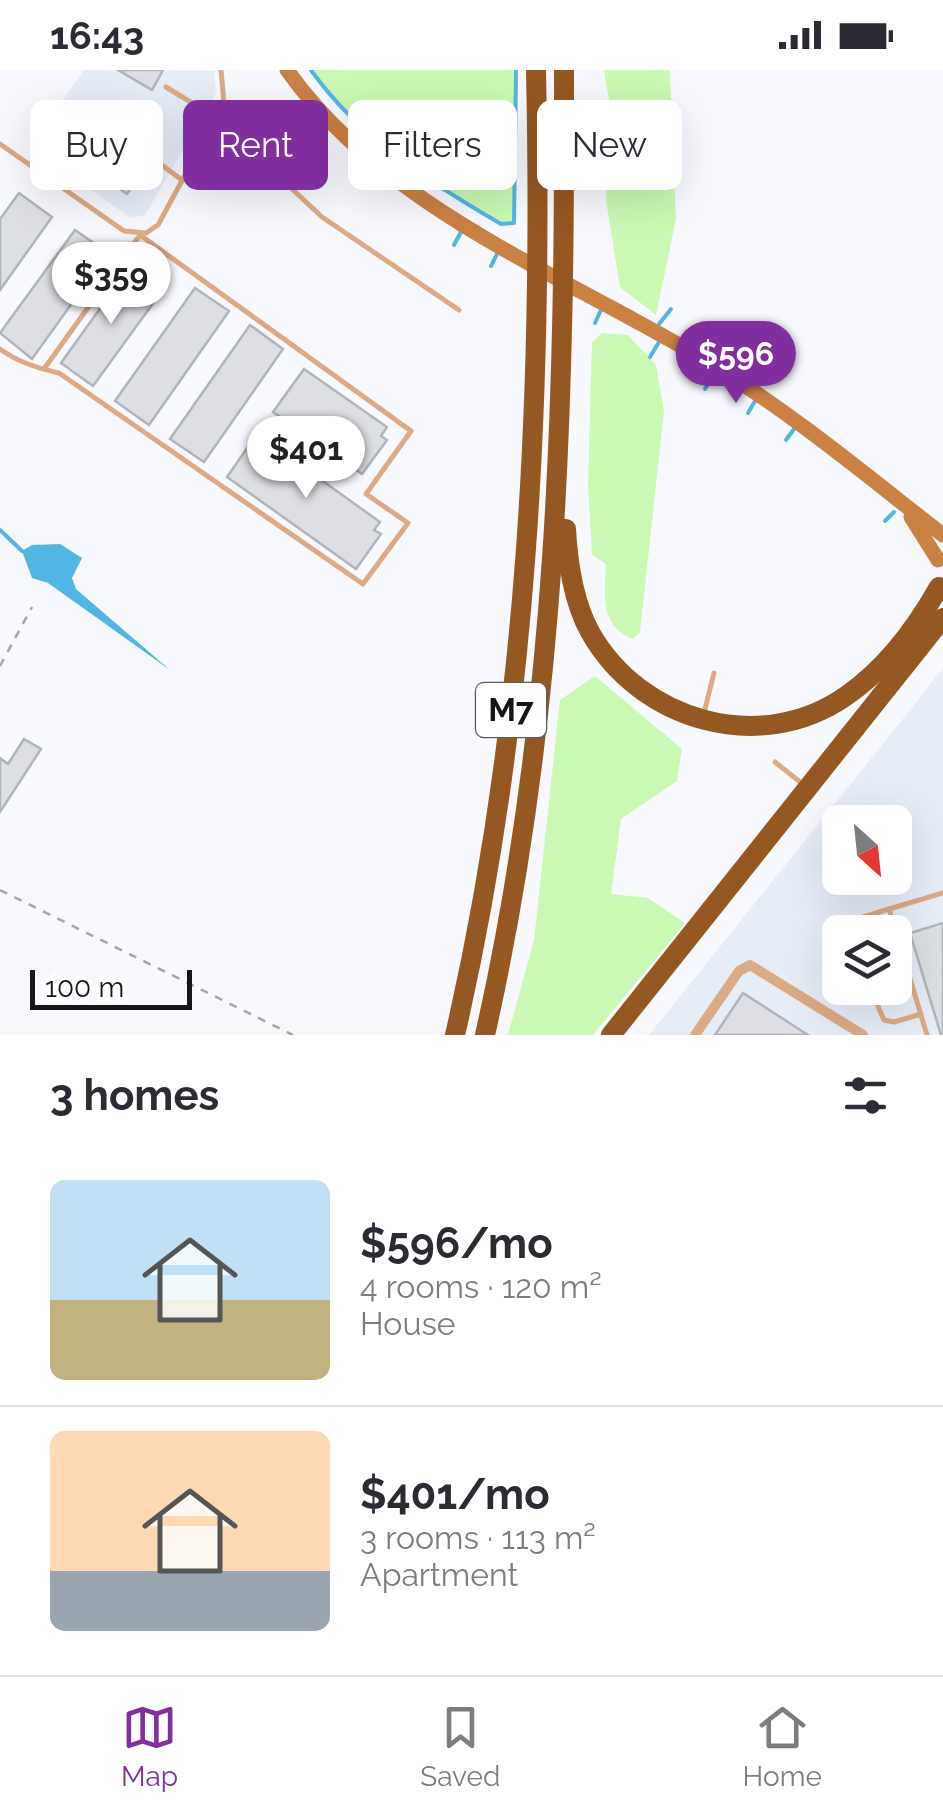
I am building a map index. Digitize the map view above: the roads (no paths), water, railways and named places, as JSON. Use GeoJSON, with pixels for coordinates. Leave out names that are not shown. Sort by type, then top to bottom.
{"type":"FeatureCollection","features":[{"type":"Feature","properties":{"kind":"highway","name":"M7"},"geometry":{"type":"LineString","coordinates":[[455,1035],[481,914],[516,675],[534,382],[536,70]]}},
{"type":"Feature","properties":{"kind":"highway","name":"M7"},"geometry":{"type":"LineString","coordinates":[[485,1035],[528,803],[550,619],[561,457],[564,70]]}},
{"type":"Feature","properties":{"kind":"highway"},"geometry":{"type":"LineString","coordinates":[[561,457],[572,581],[590,633],[624,677],[652,698],[702,721],[770,725],[798,719],[844,697],[888,659],[941,590]]}},
{"type":"Feature","properties":{"kind":"highway"},"geometry":{"type":"LineString","coordinates":[[611,1035],[943,618]]}},
{"type":"Feature","properties":{"kind":"main road"},"geometry":{"type":"LineString","coordinates":[[287,70],[323,115],[389,174],[772,402],[943,535]]}},
{"type":"Feature","properties":{"kind":"main road"},"geometry":{"type":"LineString","coordinates":[[886,487],[940,556],[941,590]]}},
{"type":"Feature","properties":{"kind":"street"},"geometry":{"type":"LineString","coordinates":[[696,1035],[739,971],[750,965],[863,1035]]}},
{"type":"Feature","properties":{"kind":"lane"},"geometry":{"type":"LineString","coordinates":[[221,70],[226,92],[223,100]]}},
{"type":"Feature","properties":{"kind":"lane"},"geometry":{"type":"LineString","coordinates":[[166,87],[187,100]]}},
{"type":"Feature","properties":{"kind":"lane"},"geometry":{"type":"LineString","coordinates":[[0,144],[124,231],[140,235],[410,431],[366,494],[408,523],[363,584],[60,373],[16,360],[0,349]]}},
{"type":"Feature","properties":{"kind":"lane"},"geometry":{"type":"LineString","coordinates":[[44,369],[140,235],[158,225],[182,180],[163,166]]}},
{"type":"Feature","properties":{"kind":"lane"},"geometry":{"type":"LineString","coordinates":[[292,190],[322,218],[459,310]]}},
{"type":"Feature","properties":{"kind":"lane"},"geometry":{"type":"LineString","coordinates":[[702,721],[714,672]]}},
{"type":"Feature","properties":{"kind":"lane"},"geometry":{"type":"LineString","coordinates":[[775,762],[806,787]]}},
{"type":"Feature","properties":{"kind":"lane"},"geometry":{"type":"LineString","coordinates":[[869,915],[943,893]]}},
{"type":"Feature","properties":{"kind":"lane"},"geometry":{"type":"LineString","coordinates":[[889,909],[927,1035]]}},
{"type":"Feature","properties":{"kind":"lane"},"geometry":{"type":"LineString","coordinates":[[877,1005],[884,1020],[894,1022],[921,1014]]}},
{"type":"Feature","properties":{"kind":"water"},"geometry":{"type":"Polygon","coordinates":[[[60,544],[82,558],[72,578],[76,589],[170,670],[48,583],[32,578],[22,551],[32,545],[60,544]]]}},
{"type":"Feature","properties":{"kind":"waterway"},"geometry":{"type":"LineString","coordinates":[[311,70],[351,117],[397,157],[501,224],[514,223],[516,70]]}},
{"type":"Feature","properties":{"kind":"waterway"},"geometry":{"type":"LineString","coordinates":[[454,245],[462,230]]}},
{"type":"Feature","properties":{"kind":"waterway"},"geometry":{"type":"LineString","coordinates":[[491,266],[498,252]]}},
{"type":"Feature","properties":{"kind":"waterway"},"geometry":{"type":"LineString","coordinates":[[659,324],[671,309]]}},
{"type":"Feature","properties":{"kind":"waterway"},"geometry":{"type":"LineString","coordinates":[[595,323],[601,310]]}},
{"type":"Feature","properties":{"kind":"waterway"},"geometry":{"type":"LineString","coordinates":[[650,357],[659,342]]}},
{"type":"Feature","properties":{"kind":"waterway"},"geometry":{"type":"LineString","coordinates":[[705,389],[714,374]]}},
{"type":"Feature","properties":{"kind":"waterway"},"geometry":{"type":"LineString","coordinates":[[748,413],[755,401]]}},
{"type":"Feature","properties":{"kind":"waterway"},"geometry":{"type":"LineString","coordinates":[[786,440],[794,429]]}},
{"type":"Feature","properties":{"kind":"waterway"},"geometry":{"type":"LineString","coordinates":[[885,521],[894,512]]}},
{"type":"Feature","properties":{"kind":"waterway"},"geometry":{"type":"LineString","coordinates":[[0,530],[22,551]]}}]}
